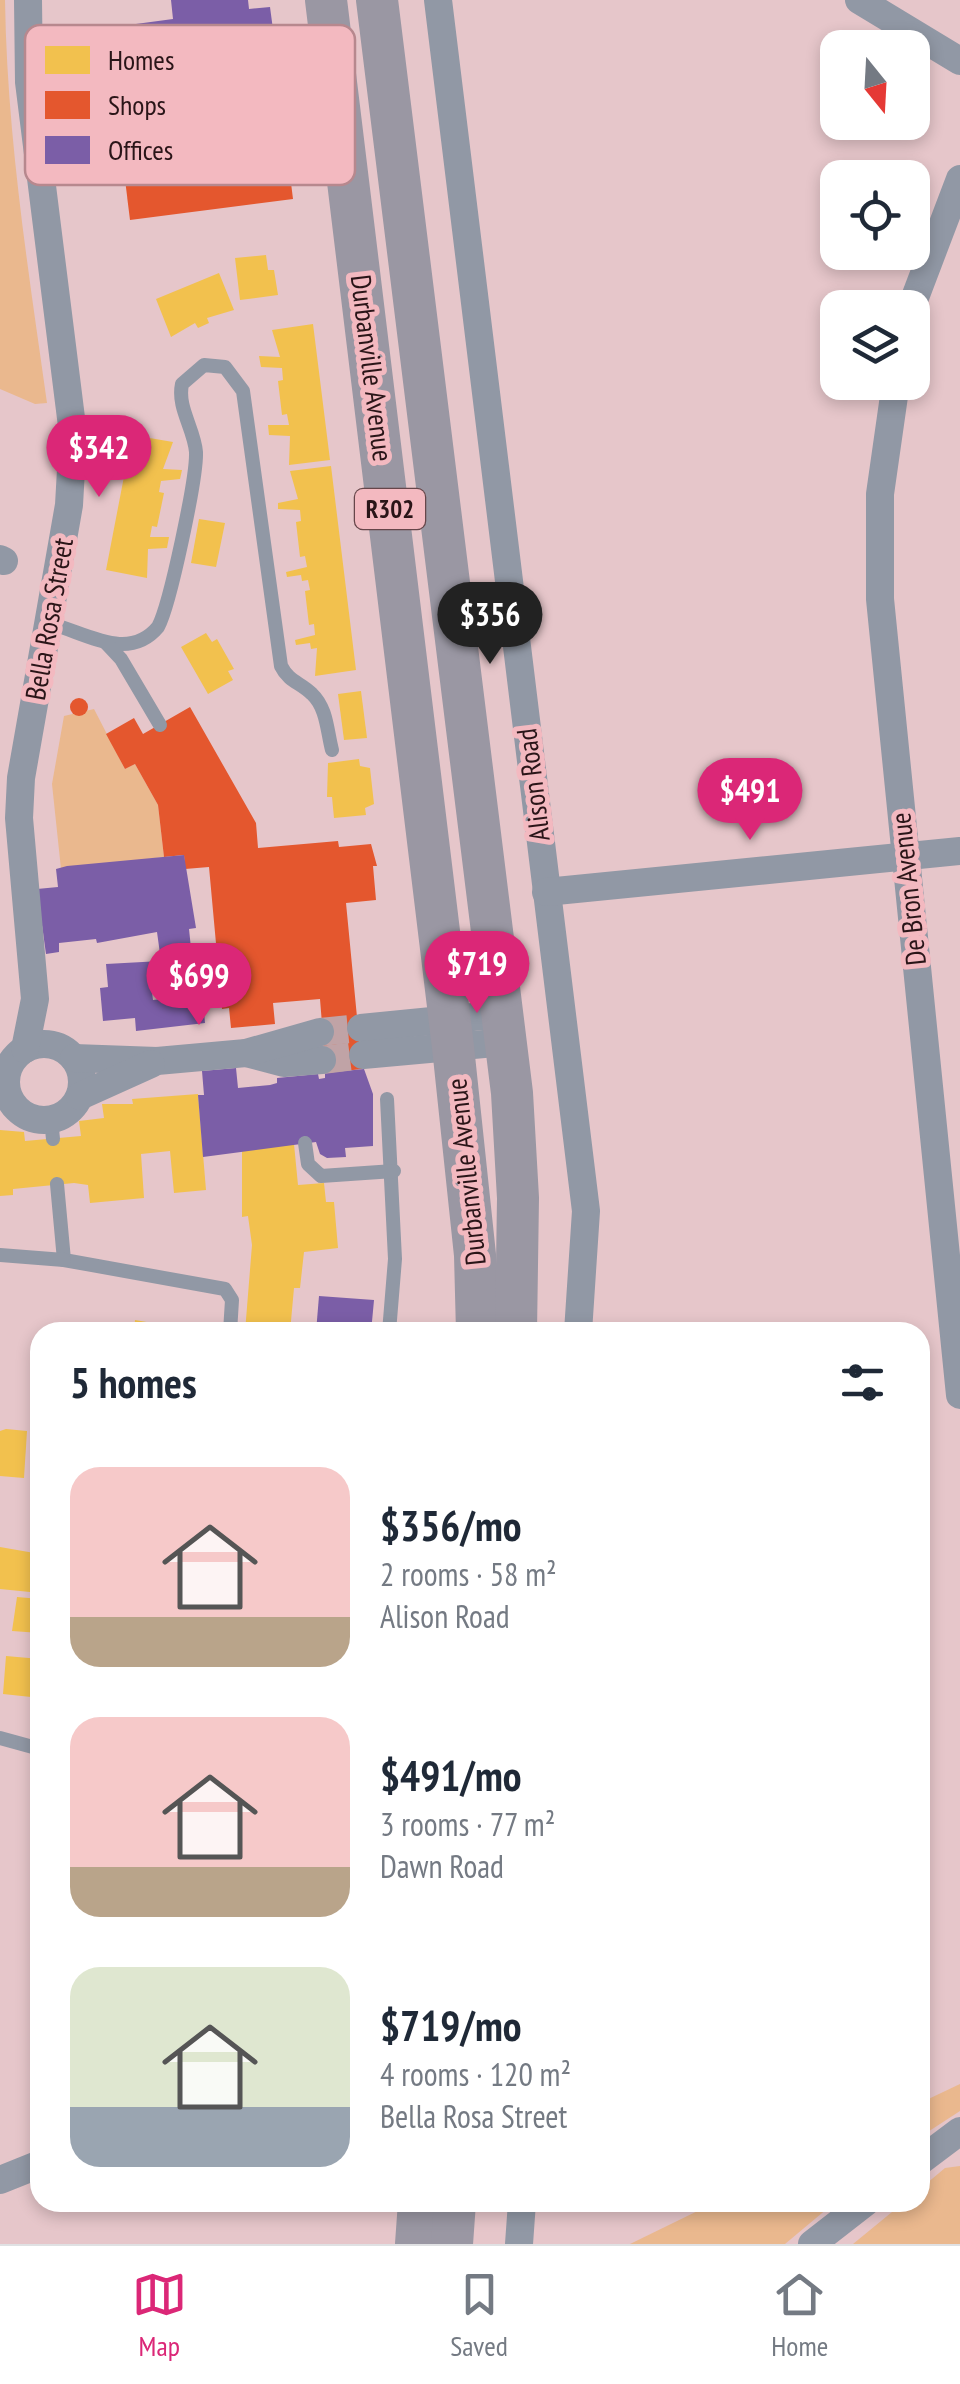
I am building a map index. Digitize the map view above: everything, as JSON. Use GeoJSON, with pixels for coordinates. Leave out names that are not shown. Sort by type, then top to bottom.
{"type":"FeatureCollection","features":[{"type":"Feature","properties":{"kind":"main road","name":"Durbanville Avenue"},"geometry":{"type":"LineString","coordinates":[[326,0],[329,25]]}},
{"type":"Feature","properties":{"kind":"main road","name":"Durbanville Avenue"},"geometry":{"type":"LineString","coordinates":[[377,0],[504,1028],[518,1198],[516,1322]]}},
{"type":"Feature","properties":{"kind":"main road","name":"Durbanville Avenue"},"geometry":{"type":"LineString","coordinates":[[348,185],[451,1033],[475,1256],[477,1322]]}},
{"type":"Feature","properties":{"kind":"street","name":"Bella Rosa Street"},"geometry":{"type":"LineString","coordinates":[[28,0],[28,25]]}},
{"type":"Feature","properties":{"kind":"street","name":"Alison Road"},"geometry":{"type":"LineString","coordinates":[[438,0],[586,1211],[579,1322]]}},
{"type":"Feature","properties":{"kind":"street"},"geometry":{"type":"LineString","coordinates":[[859,0],[960,61]]}},
{"type":"Feature","properties":{"kind":"street"},"geometry":{"type":"LineString","coordinates":[[919,290],[960,179]]}},
{"type":"Feature","properties":{"kind":"street","name":"Bella Rosa Street"},"geometry":{"type":"LineString","coordinates":[[25,1049],[36,1000],[20,818],[21,778],[69,505],[73,434],[42,185]]}},
{"type":"Feature","properties":{"kind":"street","name":"De Bron Avenue"},"geometry":{"type":"LineString","coordinates":[[893,400],[880,494],[878,540],[905,857],[960,1395]]}},
{"type":"Feature","properties":{"kind":"street"},"geometry":{"type":"LineString","coordinates":[[546,892],[960,851]]}},
{"type":"Feature","properties":{"kind":"street","name":"Bella Rosa Street"},"geometry":{"type":"LineString","coordinates":[[36,1000],[69,1053]]}},
{"type":"Feature","properties":{"kind":"street"},"geometry":{"type":"LineString","coordinates":[[362,1042],[504,1028]]}},
{"type":"Feature","properties":{"kind":"street"},"geometry":{"type":"LineString","coordinates":[[157,1061],[80,1096],[52,1129],[25,1116],[8,1096],[8,1069],[25,1049],[38,1044],[69,1053],[157,1061],[246,1053],[310,1057]]}},
{"type":"Feature","properties":{"kind":"street"},"geometry":{"type":"LineString","coordinates":[[69,1053],[81,1069],[80,1096]]}},
{"type":"Feature","properties":{"kind":"street"},"geometry":{"type":"LineString","coordinates":[[930,2155],[959,2134]]}},
{"type":"Feature","properties":{"kind":"street"},"geometry":{"type":"LineString","coordinates":[[0,2180],[30,2168]]}},
{"type":"Feature","properties":{"kind":"street"},"geometry":{"type":"LineString","coordinates":[[519,2244],[521,2212]]}},
{"type":"Feature","properties":{"kind":"street"},"geometry":{"type":"LineString","coordinates":[[812,2244],[853,2212]]}},
{"type":"Feature","properties":{"kind":"lane"},"geometry":{"type":"LineString","coordinates":[[48,624],[105,643],[132,645],[152,634],[162,619],[196,462],[192,432],[181,405],[182,384],[204,365],[225,366],[243,391],[281,666],[289,681],[313,694],[322,707],[332,750]]}},
{"type":"Feature","properties":{"kind":"lane"},"geometry":{"type":"LineString","coordinates":[[105,643],[122,659],[160,725]]}},
{"type":"Feature","properties":{"kind":"lane"},"geometry":{"type":"LineString","coordinates":[[387,1099],[394,1170],[395,1259],[390,1322]]}},
{"type":"Feature","properties":{"kind":"lane"},"geometry":{"type":"LineString","coordinates":[[305,1143],[308,1164],[321,1176],[394,1170]]}},
{"type":"Feature","properties":{"kind":"lane"},"geometry":{"type":"LineString","coordinates":[[57,1184],[64,1260]]}},
{"type":"Feature","properties":{"kind":"lane"},"geometry":{"type":"LineString","coordinates":[[0,1255],[64,1260],[225,1289],[232,1300],[231,1322]]}},
{"type":"Feature","properties":{"kind":"lane"},"geometry":{"type":"LineString","coordinates":[[0,1738],[30,1746]]}},
{"type":"Feature","properties":{"kind":"shaded area"},"geometry":{"type":"Polygon","coordinates":[[[0,0],[5,0],[14,152],[47,403],[35,404],[0,389],[0,0]]]}},
{"type":"Feature","properties":{"kind":"shaded area"},"geometry":{"type":"Polygon","coordinates":[[[94,709],[125,769],[135,764],[158,805],[164,857],[61,869],[52,784],[64,716],[94,709]]]}},
{"type":"Feature","properties":{"kind":"shaded area"},"geometry":{"type":"Polygon","coordinates":[[[960,2084],[960,2111],[930,2130],[930,2098],[960,2084]]]}},
{"type":"Feature","properties":{"kind":"shaded area"},"geometry":{"type":"Polygon","coordinates":[[[960,2166],[960,2244],[853,2244],[892,2212],[930,2212],[930,2181],[945,2168],[960,2166]]]}},
{"type":"Feature","properties":{"kind":"shaded area"},"geometry":{"type":"Polygon","coordinates":[[[696,2212],[823,2212],[785,2244],[630,2244],[696,2212]]]}},
{"type":"Feature","properties":{"kind":"building: Homes"},"geometry":{"type":"Polygon","coordinates":[[[266,255],[268,270],[274,270],[278,295],[240,300],[235,258],[266,255]]]}},
{"type":"Feature","properties":{"kind":"building: Homes"},"geometry":{"type":"Polygon","coordinates":[[[219,273],[234,310],[207,318],[209,323],[198,328],[195,323],[171,337],[156,299],[219,273]]]}},
{"type":"Feature","properties":{"kind":"building: Homes"},"geometry":{"type":"Polygon","coordinates":[[[313,324],[330,460],[289,465],[290,436],[269,435],[268,425],[289,425],[287,414],[282,415],[278,381],[283,380],[282,368],[261,367],[259,356],[280,357],[272,330],[313,324]]]}},
{"type":"Feature","properties":{"kind":"building: Homes"},"geometry":{"type":"Polygon","coordinates":[[[132,435],[173,442],[163,469],[182,470],[180,479],[161,481],[159,492],[164,493],[157,527],[152,526],[150,537],[169,537],[167,548],[148,549],[147,578],[106,570],[132,435]]]}},
{"type":"Feature","properties":{"kind":"building: Homes"},"geometry":{"type":"Polygon","coordinates":[[[331,466],[356,670],[315,676],[317,648],[311,649],[310,643],[296,645],[295,640],[315,635],[314,624],[309,625],[305,591],[310,590],[308,580],[302,581],[301,575],[287,577],[286,572],[307,567],[305,556],[300,557],[296,522],[301,521],[300,510],[278,509],[278,503],[298,499],[290,471],[331,466]]]}},
{"type":"Feature","properties":{"kind":"building: Homes"},"geometry":{"type":"Polygon","coordinates":[[[199,519],[225,523],[216,567],[191,563],[199,519]]]}},
{"type":"Feature","properties":{"kind":"building: Homes"},"geometry":{"type":"Polygon","coordinates":[[[206,633],[212,642],[217,639],[234,669],[228,671],[233,680],[208,694],[181,647],[206,633]]]}},
{"type":"Feature","properties":{"kind":"building: Homes"},"geometry":{"type":"Polygon","coordinates":[[[361,691],[367,738],[344,740],[338,694],[361,691]]]}},
{"type":"Feature","properties":{"kind":"building: Homes"},"geometry":{"type":"Polygon","coordinates":[[[359,759],[360,766],[370,768],[374,804],[365,808],[366,815],[334,818],[332,797],[327,797],[328,763],[359,759]]]}},
{"type":"Feature","properties":{"kind":"building: Homes"},"geometry":{"type":"Polygon","coordinates":[[[198,1094],[206,1190],[174,1193],[170,1151],[141,1154],[144,1198],[90,1203],[88,1185],[74,1183],[13,1189],[13,1195],[0,1196],[0,1130],[24,1132],[25,1141],[81,1136],[79,1121],[104,1118],[102,1104],[133,1104],[132,1099],[198,1094]]]}},
{"type":"Feature","properties":{"kind":"building: Homes"},"geometry":{"type":"Polygon","coordinates":[[[294,1144],[298,1185],[324,1183],[326,1202],[334,1202],[338,1248],[304,1252],[300,1288],[294,1288],[291,1322],[246,1322],[252,1245],[248,1216],[242,1217],[242,1150],[294,1144]]]}},
{"type":"Feature","properties":{"kind":"building: Homes"},"geometry":{"type":"Polygon","coordinates":[[[0,1431],[27,1431],[24,1478],[0,1476],[0,1431]]]}},
{"type":"Feature","properties":{"kind":"building: Homes"},"geometry":{"type":"Polygon","coordinates":[[[0,1547],[30,1552],[30,1592],[0,1589],[0,1547]]]}},
{"type":"Feature","properties":{"kind":"building: Homes"},"geometry":{"type":"Polygon","coordinates":[[[17,1597],[30,1598],[30,1632],[12,1631],[17,1597]]]}},
{"type":"Feature","properties":{"kind":"building: Homes"},"geometry":{"type":"Polygon","coordinates":[[[6,1656],[30,1658],[30,1697],[3,1694],[6,1656]]]}},
{"type":"Feature","properties":{"kind":"building: Shops"},"geometry":{"type":"Polygon","coordinates":[[[126,185],[291,185],[293,199],[130,220],[126,185]]]}},
{"type":"Feature","properties":{"kind":"building: Shops"},"geometry":{"type":"Polygon","coordinates":[[[79,698],[88,707],[79,716],[70,707],[79,698]]]}},
{"type":"Feature","properties":{"kind":"building: Shops"},"geometry":{"type":"Polygon","coordinates":[[[190,707],[256,823],[258,848],[338,841],[339,847],[371,844],[377,866],[373,866],[376,900],[346,903],[362,1069],[326,1073],[320,999],[273,1003],[275,1024],[231,1028],[229,1008],[222,1009],[209,867],[185,869],[184,855],[164,857],[158,805],[135,764],[125,769],[106,734],[134,718],[143,734],[190,707]]]}},
{"type":"Feature","properties":{"kind":"building: Offices"},"geometry":{"type":"Polygon","coordinates":[[[171,0],[248,0],[249,9],[270,7],[272,25],[128,25],[173,19],[171,0]]]}},
{"type":"Feature","properties":{"kind":"building: Offices"},"geometry":{"type":"Polygon","coordinates":[[[184,855],[196,928],[189,929],[192,958],[199,957],[205,1023],[136,1031],[135,1018],[103,1021],[100,988],[108,987],[106,964],[161,961],[157,932],[97,943],[96,939],[59,943],[59,952],[46,954],[37,889],[58,887],[56,869],[184,855]],[[168,983],[151,985],[153,1000],[169,998],[168,983]]]}},
{"type":"Feature","properties":{"kind":"building: Offices"},"geometry":{"type":"Polygon","coordinates":[[[236,1068],[238,1088],[270,1085],[277,1083],[277,1078],[318,1074],[319,1079],[325,1078],[325,1073],[364,1069],[373,1094],[373,1146],[345,1148],[346,1157],[327,1158],[320,1154],[316,1142],[203,1157],[198,1095],[204,1095],[202,1071],[236,1068]]]}},
{"type":"Feature","properties":{"kind":"building: Offices"},"geometry":{"type":"Polygon","coordinates":[[[319,1296],[374,1300],[372,1322],[317,1322],[319,1296]]]}},
{"type":"Feature","properties":{"kind":"tunnel"},"geometry":{"type":"LineString","coordinates":[[320,1032],[361,1028]]}},
{"type":"Feature","properties":{"kind":"tunnel"},"geometry":{"type":"LineString","coordinates":[[322,1060],[363,1055]]}}]}
